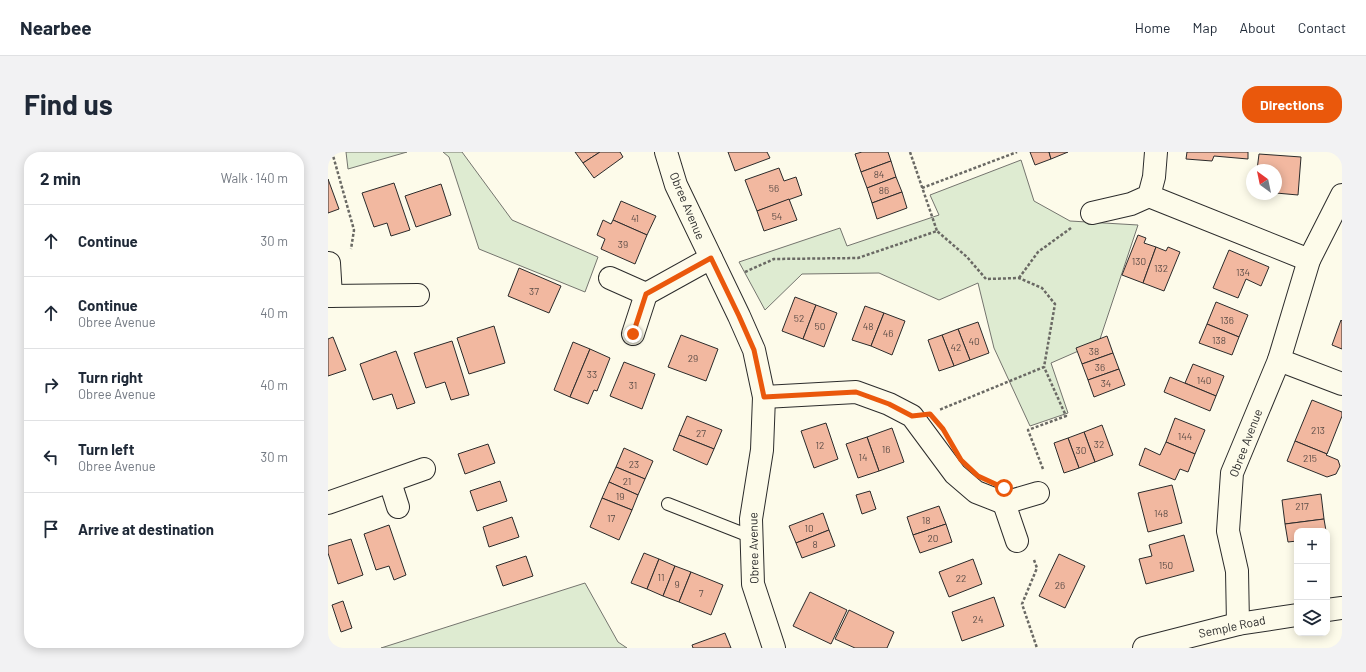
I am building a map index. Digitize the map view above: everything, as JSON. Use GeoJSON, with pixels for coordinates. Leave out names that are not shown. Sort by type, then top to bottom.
{"type":"FeatureCollection","features":[{"type":"Feature","properties":{"kind":"street","name":"Obree Avenue"},"geometry":{"type":"LineString","coordinates":[[666,152],[676,185],[754,350],[764,397],[762,450],[751,519],[753,584],[774,648]]}},
{"type":"Feature","properties":{"kind":"street"},"geometry":{"type":"LineString","coordinates":[[1149,196],[1154,177],[1156,152]]}},
{"type":"Feature","properties":{"kind":"street","name":"Obree Avenue"},"geometry":{"type":"LineString","coordinates":[[1238,624],[1237,571],[1228,530],[1232,473],[1279,360],[1309,260],[1342,195]]}},
{"type":"Feature","properties":{"kind":"street"},"geometry":{"type":"LineString","coordinates":[[1092,213],[1131,204],[1149,196],[1309,260]]}},
{"type":"Feature","properties":{"kind":"street"},"geometry":{"type":"LineString","coordinates":[[633,334],[646,294],[711,258]]}},
{"type":"Feature","properties":{"kind":"street"},"geometry":{"type":"LineString","coordinates":[[329,263],[330,296],[418,295]]}},
{"type":"Feature","properties":{"kind":"street"},"geometry":{"type":"LineString","coordinates":[[610,278],[646,294]]}},
{"type":"Feature","properties":{"kind":"street"},"geometry":{"type":"LineString","coordinates":[[1279,360],[1342,384]]}},
{"type":"Feature","properties":{"kind":"street"},"geometry":{"type":"LineString","coordinates":[[764,397],[856,392],[889,404],[912,416],[955,474],[976,492],[1004,503],[1017,541]]}},
{"type":"Feature","properties":{"kind":"street"},"geometry":{"type":"LineString","coordinates":[[328,503],[424,469]]}},
{"type":"Feature","properties":{"kind":"street"},"geometry":{"type":"LineString","coordinates":[[390,482],[398,507]]}},
{"type":"Feature","properties":{"kind":"street"},"geometry":{"type":"LineString","coordinates":[[1004,503],[1041,483]]}},
{"type":"Feature","properties":{"kind":"street"},"geometry":{"type":"LineString","coordinates":[[1330,610],[1342,608]]}},
{"type":"Feature","properties":{"kind":"street","name":"Semple Road"},"geometry":{"type":"LineString","coordinates":[[1144,648],[1238,624],[1294,615]]}},
{"type":"Feature","properties":{"kind":"lane"},"geometry":{"type":"LineString","coordinates":[[668,504],[752,537]]}},
{"type":"Feature","properties":{"kind":"path"},"geometry":{"type":"LineString","coordinates":[[329,263],[351,250],[354,230],[332,152]]}},
{"type":"Feature","properties":{"kind":"path"},"geometry":{"type":"LineString","coordinates":[[910,152],[937,231],[967,257],[986,279],[1019,278],[1042,288],[1055,304],[1044,367],[1066,416],[1028,430],[1041,483]]}},
{"type":"Feature","properties":{"kind":"path"},"geometry":{"type":"LineString","coordinates":[[922,188],[1017,152]]}},
{"type":"Feature","properties":{"kind":"path"},"geometry":{"type":"LineString","coordinates":[[1019,278],[1038,252],[1092,213]]}},
{"type":"Feature","properties":{"kind":"path"},"geometry":{"type":"LineString","coordinates":[[723,282],[774,259],[858,258],[937,231]]}},
{"type":"Feature","properties":{"kind":"path"},"geometry":{"type":"LineString","coordinates":[[912,416],[930,414],[1044,367]]}},
{"type":"Feature","properties":{"kind":"path"},"geometry":{"type":"LineString","coordinates":[[1033,558],[1037,568],[1022,604],[1037,648]]}},
{"type":"Feature","properties":{"kind":"green space"},"geometry":{"type":"Polygon","coordinates":[[[346,152],[407,152],[348,169],[346,152]]]}},
{"type":"Feature","properties":{"kind":"green space"},"geometry":{"type":"Polygon","coordinates":[[[443,152],[462,152],[512,220],[598,257],[585,292],[479,249],[449,157],[443,152]]]}},
{"type":"Feature","properties":{"kind":"green space"},"geometry":{"type":"Polygon","coordinates":[[[1021,160],[1034,201],[1070,221],[1138,225],[1099,342],[1051,363],[1068,413],[1030,426],[994,348],[978,283],[939,300],[879,273],[802,274],[765,310],[739,262],[840,228],[847,246],[939,215],[930,195],[1021,160]]]}},
{"type":"Feature","properties":{"kind":"green space"},"geometry":{"type":"Polygon","coordinates":[[[585,583],[618,642],[627,648],[381,648],[585,583]]]}},
{"type":"Feature","properties":{"kind":"building"},"geometry":{"type":"Polygon","coordinates":[[[575,152],[600,152],[583,163],[575,152]]]}},
{"type":"Feature","properties":{"kind":"building"},"geometry":{"type":"Polygon","coordinates":[[[600,152],[620,152],[623,157],[594,178],[583,163],[600,152]]]}},
{"type":"Feature","properties":{"kind":"building"},"geometry":{"type":"Polygon","coordinates":[[[728,152],[767,152],[770,158],[735,171],[728,152]]]}},
{"type":"Feature","properties":{"kind":"building"},"geometry":{"type":"Polygon","coordinates":[[[862,152],[888,152],[891,161],[861,172],[855,154],[862,152]]]}},
{"type":"Feature","properties":{"kind":"building"},"geometry":{"type":"Polygon","coordinates":[[[1030,152],[1049,152],[1051,159],[1035,165],[1030,152]]]}},
{"type":"Feature","properties":{"kind":"building"},"geometry":{"type":"Polygon","coordinates":[[[1049,152],[1068,152],[1051,159],[1049,152]]]}},
{"type":"Feature","properties":{"kind":"building"},"geometry":{"type":"Polygon","coordinates":[[[1187,152],[1248,152],[1248,159],[1214,156],[1212,161],[1186,159],[1187,152]]]}},
{"type":"Feature","properties":{"kind":"building"},"geometry":{"type":"Polygon","coordinates":[[[1259,154],[1301,157],[1298,195],[1282,194],[1282,164],[1258,164],[1259,154]]]}},
{"type":"Feature","properties":{"kind":"building"},"geometry":{"type":"Polygon","coordinates":[[[891,161],[896,177],[867,188],[861,172],[891,161]]]}},
{"type":"Feature","properties":{"kind":"building"},"geometry":{"type":"Polygon","coordinates":[[[779,168],[784,181],[796,177],[802,195],[757,211],[745,180],[779,168]]]}},
{"type":"Feature","properties":{"kind":"building"},"geometry":{"type":"Polygon","coordinates":[[[896,177],[902,192],[872,203],[867,188],[896,177]]]}},
{"type":"Feature","properties":{"kind":"building"},"geometry":{"type":"Polygon","coordinates":[[[328,179],[339,209],[328,213],[328,179]]]}},
{"type":"Feature","properties":{"kind":"building"},"geometry":{"type":"Polygon","coordinates":[[[394,183],[410,230],[391,236],[387,223],[374,227],[362,193],[394,183]]]}},
{"type":"Feature","properties":{"kind":"building"},"geometry":{"type":"Polygon","coordinates":[[[441,184],[451,215],[416,227],[405,196],[441,184]]]}},
{"type":"Feature","properties":{"kind":"building"},"geometry":{"type":"Polygon","coordinates":[[[902,192],[907,208],[877,219],[872,203],[902,192]]]}},
{"type":"Feature","properties":{"kind":"building"},"geometry":{"type":"Polygon","coordinates":[[[789,199],[797,220],[764,231],[757,211],[789,199]]]}},
{"type":"Feature","properties":{"kind":"building"},"geometry":{"type":"Polygon","coordinates":[[[621,201],[656,216],[647,235],[613,220],[621,201]]]}},
{"type":"Feature","properties":{"kind":"building"},"geometry":{"type":"Polygon","coordinates":[[[603,220],[611,224],[613,220],[647,235],[635,264],[601,249],[605,239],[597,235],[603,220]]]}},
{"type":"Feature","properties":{"kind":"building"},"geometry":{"type":"Polygon","coordinates":[[[1138,235],[1146,238],[1144,243],[1156,247],[1143,283],[1122,275],[1138,235]]]}},
{"type":"Feature","properties":{"kind":"building"},"geometry":{"type":"Polygon","coordinates":[[[1156,247],[1166,251],[1168,247],[1180,252],[1164,291],[1143,283],[1156,247]]]}},
{"type":"Feature","properties":{"kind":"building"},"geometry":{"type":"Polygon","coordinates":[[[1229,250],[1269,267],[1261,286],[1246,279],[1238,298],[1213,288],[1229,250]]]}},
{"type":"Feature","properties":{"kind":"building"},"geometry":{"type":"Polygon","coordinates":[[[519,268],[561,286],[549,313],[508,296],[519,268]]]}},
{"type":"Feature","properties":{"kind":"building"},"geometry":{"type":"Polygon","coordinates":[[[795,297],[816,305],[803,339],[782,331],[795,297]]]}},
{"type":"Feature","properties":{"kind":"building"},"geometry":{"type":"Polygon","coordinates":[[[1216,302],[1248,315],[1239,337],[1207,324],[1216,302]]]}},
{"type":"Feature","properties":{"kind":"building"},"geometry":{"type":"Polygon","coordinates":[[[816,305],[837,313],[824,347],[803,339],[816,305]]]}},
{"type":"Feature","properties":{"kind":"building"},"geometry":{"type":"Polygon","coordinates":[[[865,306],[884,313],[871,346],[852,340],[865,306]]]}},
{"type":"Feature","properties":{"kind":"building"},"geometry":{"type":"Polygon","coordinates":[[[884,313],[905,321],[892,355],[871,346],[884,313]]]}},
{"type":"Feature","properties":{"kind":"building"},"geometry":{"type":"Polygon","coordinates":[[[1341,320],[1342,321],[1342,349],[1332,345],[1341,320]]]}},
{"type":"Feature","properties":{"kind":"building"},"geometry":{"type":"Polygon","coordinates":[[[978,322],[989,353],[970,360],[958,329],[978,322]]]}},
{"type":"Feature","properties":{"kind":"building"},"geometry":{"type":"Polygon","coordinates":[[[1207,324],[1239,337],[1232,355],[1199,343],[1207,324]]]}},
{"type":"Feature","properties":{"kind":"building"},"geometry":{"type":"Polygon","coordinates":[[[494,326],[505,363],[469,374],[457,338],[494,326]]]}},
{"type":"Feature","properties":{"kind":"building"},"geometry":{"type":"Polygon","coordinates":[[[958,329],[970,360],[954,366],[942,335],[958,329]]]}},
{"type":"Feature","properties":{"kind":"building"},"geometry":{"type":"Polygon","coordinates":[[[681,335],[718,349],[706,381],[668,367],[681,335]]]}},
{"type":"Feature","properties":{"kind":"building"},"geometry":{"type":"Polygon","coordinates":[[[942,335],[954,366],[939,371],[928,340],[942,335]]]}},
{"type":"Feature","properties":{"kind":"building"},"geometry":{"type":"Polygon","coordinates":[[[1107,336],[1113,353],[1082,364],[1076,348],[1107,336]]]}},
{"type":"Feature","properties":{"kind":"building"},"geometry":{"type":"Polygon","coordinates":[[[333,337],[346,370],[328,376],[328,339],[333,337]]]}},
{"type":"Feature","properties":{"kind":"building"},"geometry":{"type":"Polygon","coordinates":[[[452,341],[469,395],[451,400],[445,382],[426,388],[414,353],[452,341]]]}},
{"type":"Feature","properties":{"kind":"building"},"geometry":{"type":"Polygon","coordinates":[[[573,342],[590,349],[570,397],[554,390],[573,342]]]}},
{"type":"Feature","properties":{"kind":"building"},"geometry":{"type":"Polygon","coordinates":[[[590,349],[610,358],[597,391],[594,390],[588,404],[570,397],[590,349]]]}},
{"type":"Feature","properties":{"kind":"building"},"geometry":{"type":"Polygon","coordinates":[[[396,351],[415,403],[397,409],[392,394],[373,400],[360,364],[396,351]]]}},
{"type":"Feature","properties":{"kind":"building"},"geometry":{"type":"Polygon","coordinates":[[[1113,353],[1119,369],[1088,380],[1082,364],[1113,353]]]}},
{"type":"Feature","properties":{"kind":"building"},"geometry":{"type":"Polygon","coordinates":[[[624,362],[655,374],[642,409],[610,396],[624,362]]]}},
{"type":"Feature","properties":{"kind":"building"},"geometry":{"type":"Polygon","coordinates":[[[1193,364],[1224,376],[1216,396],[1185,383],[1193,364]]]}},
{"type":"Feature","properties":{"kind":"building"},"geometry":{"type":"Polygon","coordinates":[[[1119,369],[1125,385],[1094,397],[1088,380],[1119,369]]]}},
{"type":"Feature","properties":{"kind":"building"},"geometry":{"type":"Polygon","coordinates":[[[1170,377],[1216,396],[1210,411],[1164,392],[1170,377]]]}},
{"type":"Feature","properties":{"kind":"building"},"geometry":{"type":"Polygon","coordinates":[[[1312,400],[1342,412],[1342,416],[1327,454],[1295,441],[1312,400]]]}},
{"type":"Feature","properties":{"kind":"building"},"geometry":{"type":"Polygon","coordinates":[[[687,416],[722,430],[714,449],[679,435],[687,416]]]}},
{"type":"Feature","properties":{"kind":"building"},"geometry":{"type":"Polygon","coordinates":[[[1175,418],[1205,430],[1195,454],[1166,442],[1175,418]]]}},
{"type":"Feature","properties":{"kind":"building"},"geometry":{"type":"Polygon","coordinates":[[[826,423],[838,459],[814,468],[801,431],[826,423]]]}},
{"type":"Feature","properties":{"kind":"building"},"geometry":{"type":"Polygon","coordinates":[[[1102,425],[1113,455],[1095,462],[1084,432],[1102,425]]]}},
{"type":"Feature","properties":{"kind":"building"},"geometry":{"type":"Polygon","coordinates":[[[892,428],[904,462],[879,471],[867,437],[892,428]]]}},
{"type":"Feature","properties":{"kind":"building"},"geometry":{"type":"Polygon","coordinates":[[[1084,432],[1095,462],[1079,468],[1068,438],[1084,432]]]}},
{"type":"Feature","properties":{"kind":"building"},"geometry":{"type":"Polygon","coordinates":[[[679,435],[714,449],[707,465],[673,450],[679,435]]]}},
{"type":"Feature","properties":{"kind":"building"},"geometry":{"type":"Polygon","coordinates":[[[867,437],[879,471],[858,478],[846,444],[867,437]]]}},
{"type":"Feature","properties":{"kind":"building"},"geometry":{"type":"Polygon","coordinates":[[[1068,438],[1079,468],[1064,473],[1054,443],[1068,438]]]}},
{"type":"Feature","properties":{"kind":"building"},"geometry":{"type":"Polygon","coordinates":[[[1295,441],[1338,460],[1340,466],[1336,474],[1327,477],[1287,461],[1295,441]]]}},
{"type":"Feature","properties":{"kind":"building"},"geometry":{"type":"Polygon","coordinates":[[[1166,442],[1195,454],[1188,472],[1180,469],[1175,480],[1139,465],[1145,448],[1160,455],[1166,442]]]}},
{"type":"Feature","properties":{"kind":"building"},"geometry":{"type":"Polygon","coordinates":[[[488,444],[495,463],[465,474],[458,454],[488,444]]]}},
{"type":"Feature","properties":{"kind":"building"},"geometry":{"type":"Polygon","coordinates":[[[624,448],[653,461],[645,479],[616,467],[624,448]]]}},
{"type":"Feature","properties":{"kind":"building"},"geometry":{"type":"Polygon","coordinates":[[[616,467],[645,479],[638,495],[609,482],[616,467]]]}},
{"type":"Feature","properties":{"kind":"building"},"geometry":{"type":"Polygon","coordinates":[[[500,481],[507,501],[477,511],[470,491],[500,481]]]}},
{"type":"Feature","properties":{"kind":"building"},"geometry":{"type":"Polygon","coordinates":[[[609,482],[638,495],[632,510],[602,498],[609,482]]]}},
{"type":"Feature","properties":{"kind":"building"},"geometry":{"type":"Polygon","coordinates":[[[1172,485],[1182,523],[1148,532],[1138,493],[1172,485]]]}},
{"type":"Feature","properties":{"kind":"building"},"geometry":{"type":"Polygon","coordinates":[[[870,491],[876,509],[862,514],[856,495],[870,491]]]}},
{"type":"Feature","properties":{"kind":"building"},"geometry":{"type":"Polygon","coordinates":[[[1321,494],[1324,519],[1285,524],[1282,500],[1321,494]]]}},
{"type":"Feature","properties":{"kind":"building"},"geometry":{"type":"Polygon","coordinates":[[[602,498],[632,510],[619,540],[590,527],[602,498]]]}},
{"type":"Feature","properties":{"kind":"building"},"geometry":{"type":"Polygon","coordinates":[[[939,506],[946,524],[913,535],[907,517],[939,506]]]}},
{"type":"Feature","properties":{"kind":"building"},"geometry":{"type":"Polygon","coordinates":[[[823,513],[829,530],[796,543],[789,526],[823,513]]]}},
{"type":"Feature","properties":{"kind":"building"},"geometry":{"type":"Polygon","coordinates":[[[512,517],[519,537],[489,547],[483,527],[512,517]]]}},
{"type":"Feature","properties":{"kind":"building"},"geometry":{"type":"Polygon","coordinates":[[[1324,519],[1326,528],[1294,528],[1294,541],[1288,542],[1285,524],[1324,519]]]}},
{"type":"Feature","properties":{"kind":"building"},"geometry":{"type":"Polygon","coordinates":[[[946,524],[952,542],[920,553],[913,535],[946,524]]]}},
{"type":"Feature","properties":{"kind":"building"},"geometry":{"type":"Polygon","coordinates":[[[389,525],[406,575],[394,580],[389,566],[376,570],[364,534],[389,525]]]}},
{"type":"Feature","properties":{"kind":"building"},"geometry":{"type":"Polygon","coordinates":[[[829,530],[835,546],[802,558],[796,543],[829,530]]]}},
{"type":"Feature","properties":{"kind":"building"},"geometry":{"type":"Polygon","coordinates":[[[1184,535],[1194,571],[1146,584],[1139,559],[1152,556],[1149,545],[1184,535]]]}},
{"type":"Feature","properties":{"kind":"building"},"geometry":{"type":"Polygon","coordinates":[[[351,539],[363,575],[338,584],[328,553],[328,546],[351,539]]]}},
{"type":"Feature","properties":{"kind":"building"},"geometry":{"type":"Polygon","coordinates":[[[644,553],[659,559],[647,589],[631,583],[644,553]]]}},
{"type":"Feature","properties":{"kind":"building"},"geometry":{"type":"Polygon","coordinates":[[[1059,554],[1085,566],[1065,608],[1039,596],[1059,554]]]}},
{"type":"Feature","properties":{"kind":"building"},"geometry":{"type":"Polygon","coordinates":[[[526,556],[533,576],[503,586],[496,566],[526,556]]]}},
{"type":"Feature","properties":{"kind":"building"},"geometry":{"type":"Polygon","coordinates":[[[659,559],[675,566],[663,596],[647,589],[659,559]]]}},
{"type":"Feature","properties":{"kind":"building"},"geometry":{"type":"Polygon","coordinates":[[[973,559],[982,584],[949,597],[939,572],[973,559]]]}},
{"type":"Feature","properties":{"kind":"building"},"geometry":{"type":"Polygon","coordinates":[[[675,566],[691,572],[679,602],[663,596],[675,566]]]}},
{"type":"Feature","properties":{"kind":"building"},"geometry":{"type":"Polygon","coordinates":[[[691,572],[723,585],[711,615],[679,602],[691,572]]]}},
{"type":"Feature","properties":{"kind":"building"},"geometry":{"type":"Polygon","coordinates":[[[810,592],[847,610],[831,644],[793,626],[810,592]]]}},
{"type":"Feature","properties":{"kind":"building"},"geometry":{"type":"Polygon","coordinates":[[[994,597],[1004,626],[962,641],[952,612],[994,597]]]}},
{"type":"Feature","properties":{"kind":"building"},"geometry":{"type":"Polygon","coordinates":[[[343,601],[352,628],[341,632],[332,605],[343,601]]]}},
{"type":"Feature","properties":{"kind":"building"},"geometry":{"type":"Polygon","coordinates":[[[849,610],[894,632],[887,648],[855,648],[835,639],[849,610]]]}},
{"type":"Feature","properties":{"kind":"building"},"geometry":{"type":"Polygon","coordinates":[[[725,633],[731,648],[693,648],[692,645],[725,633]]]}},
{"type":"Feature","properties":{"kind":"route"},"geometry":{"type":"LineString","coordinates":[[633,334],[646,294],[711,258],[754,350],[764,397],[856,392],[889,404],[912,416],[930,414],[943,429],[961,460],[978,476],[1004,488]]}}]}
